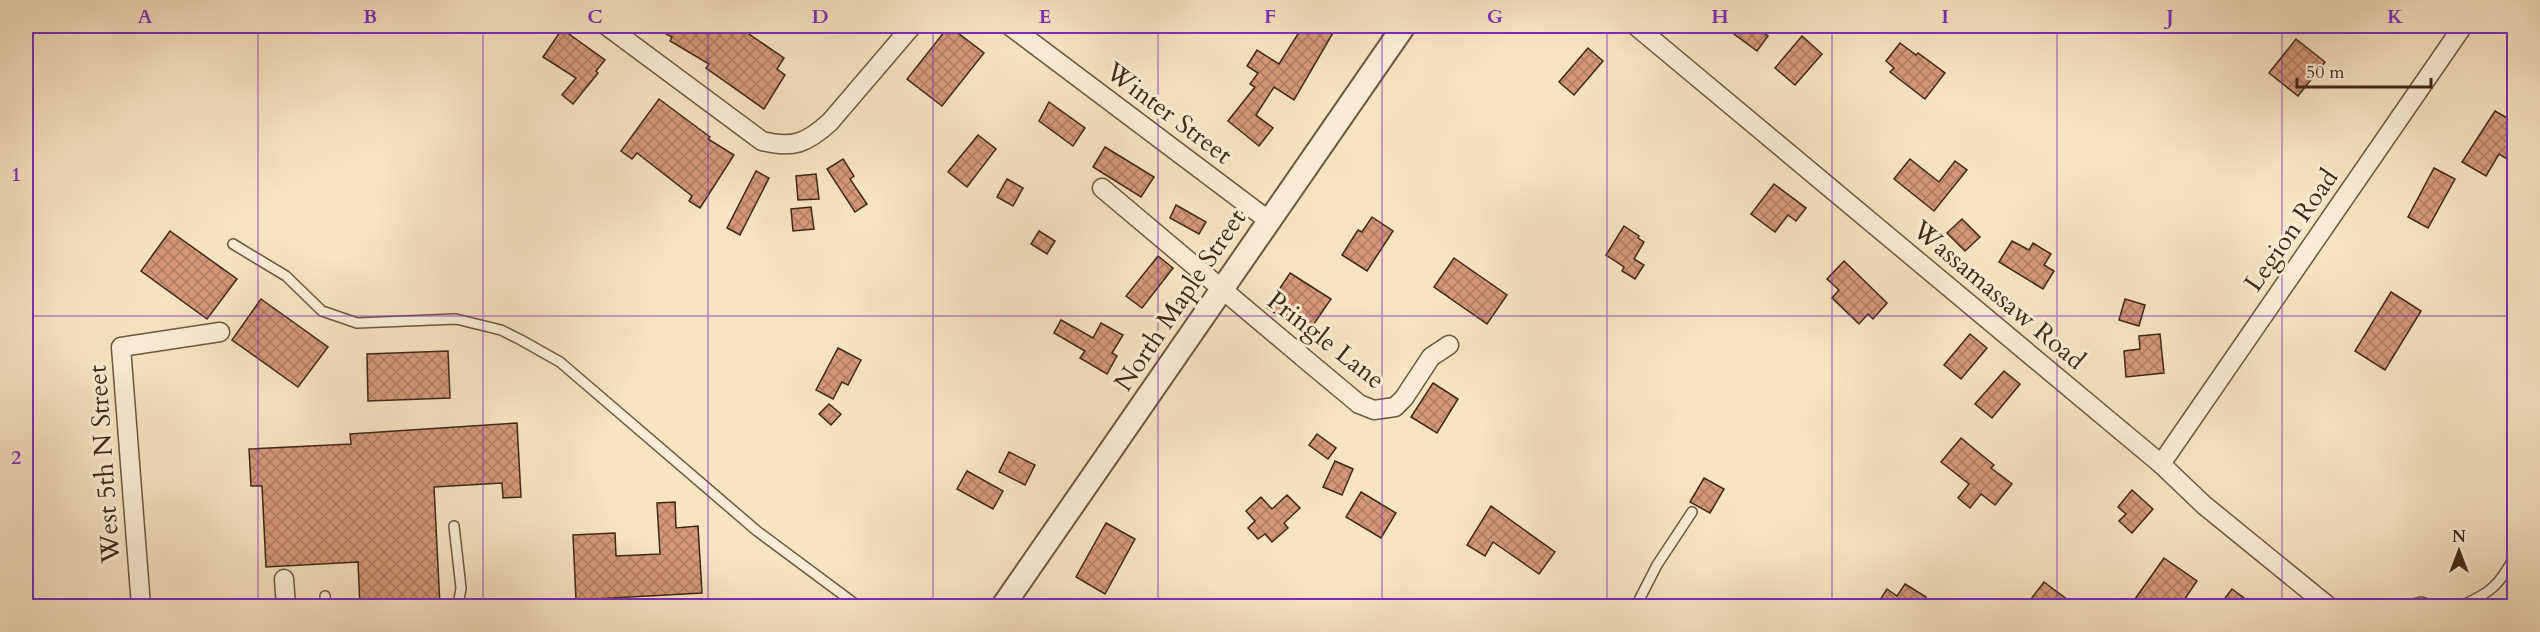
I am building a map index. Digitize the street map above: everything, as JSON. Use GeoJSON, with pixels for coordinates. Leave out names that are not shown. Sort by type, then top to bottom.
{"type":"FeatureCollection","features":[{"type":"Feature","properties":{"kind":"street"},"geometry":{"type":"LineString","coordinates":[[607,26],[762,141],[782,146],[796,144],[814,136],[830,122],[912,26]]}},
{"type":"Feature","properties":{"kind":"street","name":"Winter Street"},"geometry":{"type":"LineString","coordinates":[[1010,26],[1269,220]]}},
{"type":"Feature","properties":{"kind":"street","name":"North Maple Street"},"geometry":{"type":"LineString","coordinates":[[1003,606],[1404,26]]}},
{"type":"Feature","properties":{"kind":"street","name":"Wassamassaw Road"},"geometry":{"type":"LineString","coordinates":[[1636,26],[2161,464],[2204,505],[2328,606]]}},
{"type":"Feature","properties":{"kind":"street","name":"Legion Road"},"geometry":{"type":"LineString","coordinates":[[2161,464],[2463,26]]}},
{"type":"Feature","properties":{"kind":"street","name":"Pringle Lane"},"geometry":{"type":"LineString","coordinates":[[1102,188],[1359,404],[1374,410],[1395,407],[1404,399],[1431,357],[1449,345]]}},
{"type":"Feature","properties":{"kind":"street","name":"West 5th N Street"},"geometry":{"type":"LineString","coordinates":[[141,606],[120,347],[220,332]]}},
{"type":"Feature","properties":{"kind":"street"},"geometry":{"type":"LineString","coordinates":[[284,579],[286,606]]}},
{"type":"Feature","properties":{"kind":"lane"},"geometry":{"type":"LineString","coordinates":[[233,244],[286,276],[322,311],[357,323],[456,319],[501,330],[560,362],[756,531],[858,606]]}},
{"type":"Feature","properties":{"kind":"lane"},"geometry":{"type":"LineString","coordinates":[[1636,606],[1657,565],[1692,512]]}},
{"type":"Feature","properties":{"kind":"lane"},"geometry":{"type":"LineString","coordinates":[[454,526],[461,588],[458,606]]}},
{"type":"Feature","properties":{"kind":"lane"},"geometry":{"type":"LineString","coordinates":[[2461,606],[2482,597],[2503,579],[2514,557]]}},
{"type":"Feature","properties":{"kind":"lane"},"geometry":{"type":"LineString","coordinates":[[325,596],[326,606]]}},
{"type":"Feature","properties":{"kind":"lane"},"geometry":{"type":"LineString","coordinates":[[2406,606],[2421,602],[2434,606]]}},
{"type":"Feature","properties":{"kind":"building"},"geometry":{"type":"Polygon","coordinates":[[[651,26],[737,26],[784,58],[777,69],[785,75],[764,109],[706,68],[709,64],[670,41],[672,37],[651,26]]]}},
{"type":"Feature","properties":{"kind":"building"},"geometry":{"type":"Polygon","coordinates":[[[949,26],[984,53],[942,106],[907,79],[949,26]]]}},
{"type":"Feature","properties":{"kind":"building"},"geometry":{"type":"Polygon","coordinates":[[[1303,26],[1337,26],[1294,100],[1274,87],[1256,115],[1273,128],[1259,146],[1228,121],[1255,87],[1250,84],[1258,73],[1247,66],[1257,50],[1279,64],[1303,26]]]}},
{"type":"Feature","properties":{"kind":"building"},"geometry":{"type":"Polygon","coordinates":[[[1740,26],[1754,26],[1768,36],[1757,51],[1734,34],[1740,26]]]}},
{"type":"Feature","properties":{"kind":"building"},"geometry":{"type":"Polygon","coordinates":[[[562,29],[605,60],[596,71],[598,73],[573,104],[562,95],[576,78],[543,57],[562,29]]]}},
{"type":"Feature","properties":{"kind":"building"},"geometry":{"type":"Polygon","coordinates":[[[1802,36],[1822,54],[1795,85],[1775,68],[1802,36]]]}},
{"type":"Feature","properties":{"kind":"building"},"geometry":{"type":"Polygon","coordinates":[[[2296,39],[2325,62],[2298,96],[2269,73],[2296,39]]]}},
{"type":"Feature","properties":{"kind":"building"},"geometry":{"type":"Polygon","coordinates":[[[1900,43],[1945,73],[1925,99],[1890,72],[1894,68],[1886,61],[1900,43]]]}},
{"type":"Feature","properties":{"kind":"building"},"geometry":{"type":"Polygon","coordinates":[[[1588,48],[1603,61],[1574,95],[1559,82],[1588,48]]]}},
{"type":"Feature","properties":{"kind":"building"},"geometry":{"type":"Polygon","coordinates":[[[659,99],[710,137],[708,139],[734,155],[700,208],[689,201],[692,196],[637,153],[632,159],[621,151],[659,99]]]}},
{"type":"Feature","properties":{"kind":"building"},"geometry":{"type":"Polygon","coordinates":[[[1049,102],[1085,128],[1073,146],[1039,121],[1049,102]]]}},
{"type":"Feature","properties":{"kind":"building"},"geometry":{"type":"Polygon","coordinates":[[[2495,111],[2514,122],[2514,163],[2499,154],[2486,176],[2462,162],[2495,111]]]}},
{"type":"Feature","properties":{"kind":"building"},"geometry":{"type":"Polygon","coordinates":[[[978,135],[996,149],[967,187],[948,172],[978,135]]]}},
{"type":"Feature","properties":{"kind":"building"},"geometry":{"type":"Polygon","coordinates":[[[1105,147],[1154,177],[1141,197],[1093,167],[1105,147]]]}},
{"type":"Feature","properties":{"kind":"building"},"geometry":{"type":"Polygon","coordinates":[[[843,159],[854,176],[850,179],[867,204],[855,212],[827,169],[843,159]]]}},
{"type":"Feature","properties":{"kind":"building"},"geometry":{"type":"Polygon","coordinates":[[[1910,159],[1939,182],[1955,161],[1967,170],[1934,211],[1894,179],[1910,159]]]}},
{"type":"Feature","properties":{"kind":"building"},"geometry":{"type":"Polygon","coordinates":[[[2434,168],[2455,179],[2428,228],[2408,217],[2434,168]]]}},
{"type":"Feature","properties":{"kind":"building"},"geometry":{"type":"Polygon","coordinates":[[[756,171],[769,178],[740,235],[727,228],[756,171]]]}},
{"type":"Feature","properties":{"kind":"building"},"geometry":{"type":"Polygon","coordinates":[[[816,174],[819,199],[798,200],[796,176],[816,174]]]}},
{"type":"Feature","properties":{"kind":"building"},"geometry":{"type":"Polygon","coordinates":[[[1007,179],[1023,188],[1013,206],[997,197],[1007,179]]]}},
{"type":"Feature","properties":{"kind":"building"},"geometry":{"type":"Polygon","coordinates":[[[1774,184],[1806,208],[1796,221],[1788,215],[1775,232],[1751,214],[1774,184]]]}},
{"type":"Feature","properties":{"kind":"building"},"geometry":{"type":"Polygon","coordinates":[[[1176,205],[1206,222],[1199,234],[1170,218],[1176,205]]]}},
{"type":"Feature","properties":{"kind":"building"},"geometry":{"type":"Polygon","coordinates":[[[811,207],[814,229],[793,231],[791,209],[811,207]]]}},
{"type":"Feature","properties":{"kind":"building"},"geometry":{"type":"Polygon","coordinates":[[[1372,217],[1393,231],[1367,271],[1342,255],[1358,230],[1362,232],[1372,217]]]}},
{"type":"Feature","properties":{"kind":"building"},"geometry":{"type":"Polygon","coordinates":[[[1962,219],[1980,237],[1965,251],[1947,233],[1962,219]]]}},
{"type":"Feature","properties":{"kind":"building"},"geometry":{"type":"Polygon","coordinates":[[[1624,226],[1644,242],[1634,259],[1644,265],[1635,279],[1622,271],[1624,267],[1606,255],[1624,226]]]}},
{"type":"Feature","properties":{"kind":"building"},"geometry":{"type":"Polygon","coordinates":[[[170,231],[237,279],[207,319],[141,271],[170,231]]]}},
{"type":"Feature","properties":{"kind":"building"},"geometry":{"type":"Polygon","coordinates":[[[1039,231],[1055,241],[1047,254],[1031,244],[1039,231]]]}},
{"type":"Feature","properties":{"kind":"building"},"geometry":{"type":"Polygon","coordinates":[[[2012,241],[2029,250],[2033,243],[2051,254],[2044,265],[2054,271],[2043,289],[1999,262],[2012,241]]]}},
{"type":"Feature","properties":{"kind":"building"},"geometry":{"type":"Polygon","coordinates":[[[1158,256],[1173,268],[1142,308],[1126,296],[1158,256]]]}},
{"type":"Feature","properties":{"kind":"building"},"geometry":{"type":"Polygon","coordinates":[[[1454,258],[1507,295],[1487,324],[1434,287],[1454,258]]]}},
{"type":"Feature","properties":{"kind":"building"},"geometry":{"type":"Polygon","coordinates":[[[1844,261],[1887,303],[1873,319],[1868,314],[1859,324],[1832,298],[1839,290],[1827,279],[1844,261]]]}},
{"type":"Feature","properties":{"kind":"building"},"geometry":{"type":"Polygon","coordinates":[[[1290,273],[1331,299],[1307,334],[1267,308],[1290,273]]]}},
{"type":"Feature","properties":{"kind":"building"},"geometry":{"type":"Polygon","coordinates":[[[2391,292],[2421,311],[2385,370],[2355,351],[2391,292]]]}},
{"type":"Feature","properties":{"kind":"building"},"geometry":{"type":"Polygon","coordinates":[[[261,299],[328,347],[298,387],[232,340],[261,299]]]}},
{"type":"Feature","properties":{"kind":"building"},"geometry":{"type":"Polygon","coordinates":[[[2125,299],[2145,305],[2139,326],[2119,320],[2125,299]]]}},
{"type":"Feature","properties":{"kind":"building"},"geometry":{"type":"Polygon","coordinates":[[[1061,320],[1093,338],[1101,323],[1123,335],[1112,353],[1117,356],[1107,374],[1080,358],[1085,351],[1054,333],[1061,320]]]}},
{"type":"Feature","properties":{"kind":"building"},"geometry":{"type":"Polygon","coordinates":[[[1970,334],[1987,348],[1961,379],[1944,365],[1970,334]]]}},
{"type":"Feature","properties":{"kind":"building"},"geometry":{"type":"Polygon","coordinates":[[[2160,334],[2164,373],[2126,377],[2124,351],[2140,349],[2139,336],[2160,334]]]}},
{"type":"Feature","properties":{"kind":"building"},"geometry":{"type":"Polygon","coordinates":[[[838,348],[861,360],[848,385],[842,382],[833,399],[816,390],[838,348]]]}},
{"type":"Feature","properties":{"kind":"building"},"geometry":{"type":"Polygon","coordinates":[[[448,351],[450,398],[368,401],[367,354],[448,351]]]}},
{"type":"Feature","properties":{"kind":"building"},"geometry":{"type":"Polygon","coordinates":[[[2004,371],[2020,384],[1992,418],[1975,404],[2004,371]]]}},
{"type":"Feature","properties":{"kind":"building"},"geometry":{"type":"Polygon","coordinates":[[[1433,383],[1458,399],[1437,433],[1411,417],[1433,383]]]}},
{"type":"Feature","properties":{"kind":"building"},"geometry":{"type":"Polygon","coordinates":[[[829,404],[841,414],[831,425],[819,414],[829,404]]]}},
{"type":"Feature","properties":{"kind":"building"},"geometry":{"type":"Polygon","coordinates":[[[517,423],[521,497],[503,498],[502,483],[434,487],[440,606],[360,606],[358,562],[266,567],[262,486],[251,486],[249,449],[351,444],[350,434],[517,423]]]}},
{"type":"Feature","properties":{"kind":"building"},"geometry":{"type":"Polygon","coordinates":[[[1317,434],[1336,448],[1328,459],[1309,445],[1317,434]]]}},
{"type":"Feature","properties":{"kind":"building"},"geometry":{"type":"Polygon","coordinates":[[[1961,438],[1994,465],[1991,468],[2012,484],[1995,505],[1981,494],[1970,508],[1958,498],[1969,484],[1941,462],[1961,438]]]}},
{"type":"Feature","properties":{"kind":"building"},"geometry":{"type":"Polygon","coordinates":[[[1009,452],[1035,465],[1025,485],[999,472],[1009,452]]]}},
{"type":"Feature","properties":{"kind":"building"},"geometry":{"type":"Polygon","coordinates":[[[1335,461],[1353,469],[1342,495],[1323,487],[1335,461]]]}},
{"type":"Feature","properties":{"kind":"building"},"geometry":{"type":"Polygon","coordinates":[[[967,471],[1003,491],[993,509],[957,489],[967,471]]]}},
{"type":"Feature","properties":{"kind":"building"},"geometry":{"type":"Polygon","coordinates":[[[1704,478],[1724,489],[1710,513],[1690,502],[1704,478]]]}},
{"type":"Feature","properties":{"kind":"building"},"geometry":{"type":"Polygon","coordinates":[[[2132,490],[2153,509],[2132,533],[2119,521],[2126,514],[2118,507],[2132,490]]]}},
{"type":"Feature","properties":{"kind":"building"},"geometry":{"type":"Polygon","coordinates":[[[1361,492],[1396,513],[1381,538],[1346,517],[1361,492]]]}},
{"type":"Feature","properties":{"kind":"building"},"geometry":{"type":"Polygon","coordinates":[[[1287,495],[1300,508],[1284,523],[1288,528],[1272,542],[1265,534],[1258,539],[1248,528],[1255,521],[1246,511],[1261,497],[1272,509],[1287,495]]]}},
{"type":"Feature","properties":{"kind":"building"},"geometry":{"type":"Polygon","coordinates":[[[675,502],[676,528],[698,526],[702,593],[576,600],[573,535],[615,533],[616,556],[660,554],[657,503],[675,502]]]}},
{"type":"Feature","properties":{"kind":"building"},"geometry":{"type":"Polygon","coordinates":[[[1491,506],[1555,552],[1539,574],[1493,542],[1485,556],[1467,545],[1491,506]]]}},
{"type":"Feature","properties":{"kind":"building"},"geometry":{"type":"Polygon","coordinates":[[[1106,523],[1135,539],[1105,594],[1076,577],[1106,523]]]}},
{"type":"Feature","properties":{"kind":"building"},"geometry":{"type":"Polygon","coordinates":[[[2164,558],[2197,581],[2180,606],[2130,606],[2164,558]]]}},
{"type":"Feature","properties":{"kind":"building"},"geometry":{"type":"Polygon","coordinates":[[[2044,582],[2076,606],[2041,606],[2031,599],[2044,582]]]}},
{"type":"Feature","properties":{"kind":"building"},"geometry":{"type":"Polygon","coordinates":[[[1905,584],[1926,597],[1919,606],[1876,606],[1887,589],[1897,596],[1905,584]]]}},
{"type":"Feature","properties":{"kind":"building"},"geometry":{"type":"Polygon","coordinates":[[[2232,589],[2255,606],[2219,606],[2232,589]]]}}]}
